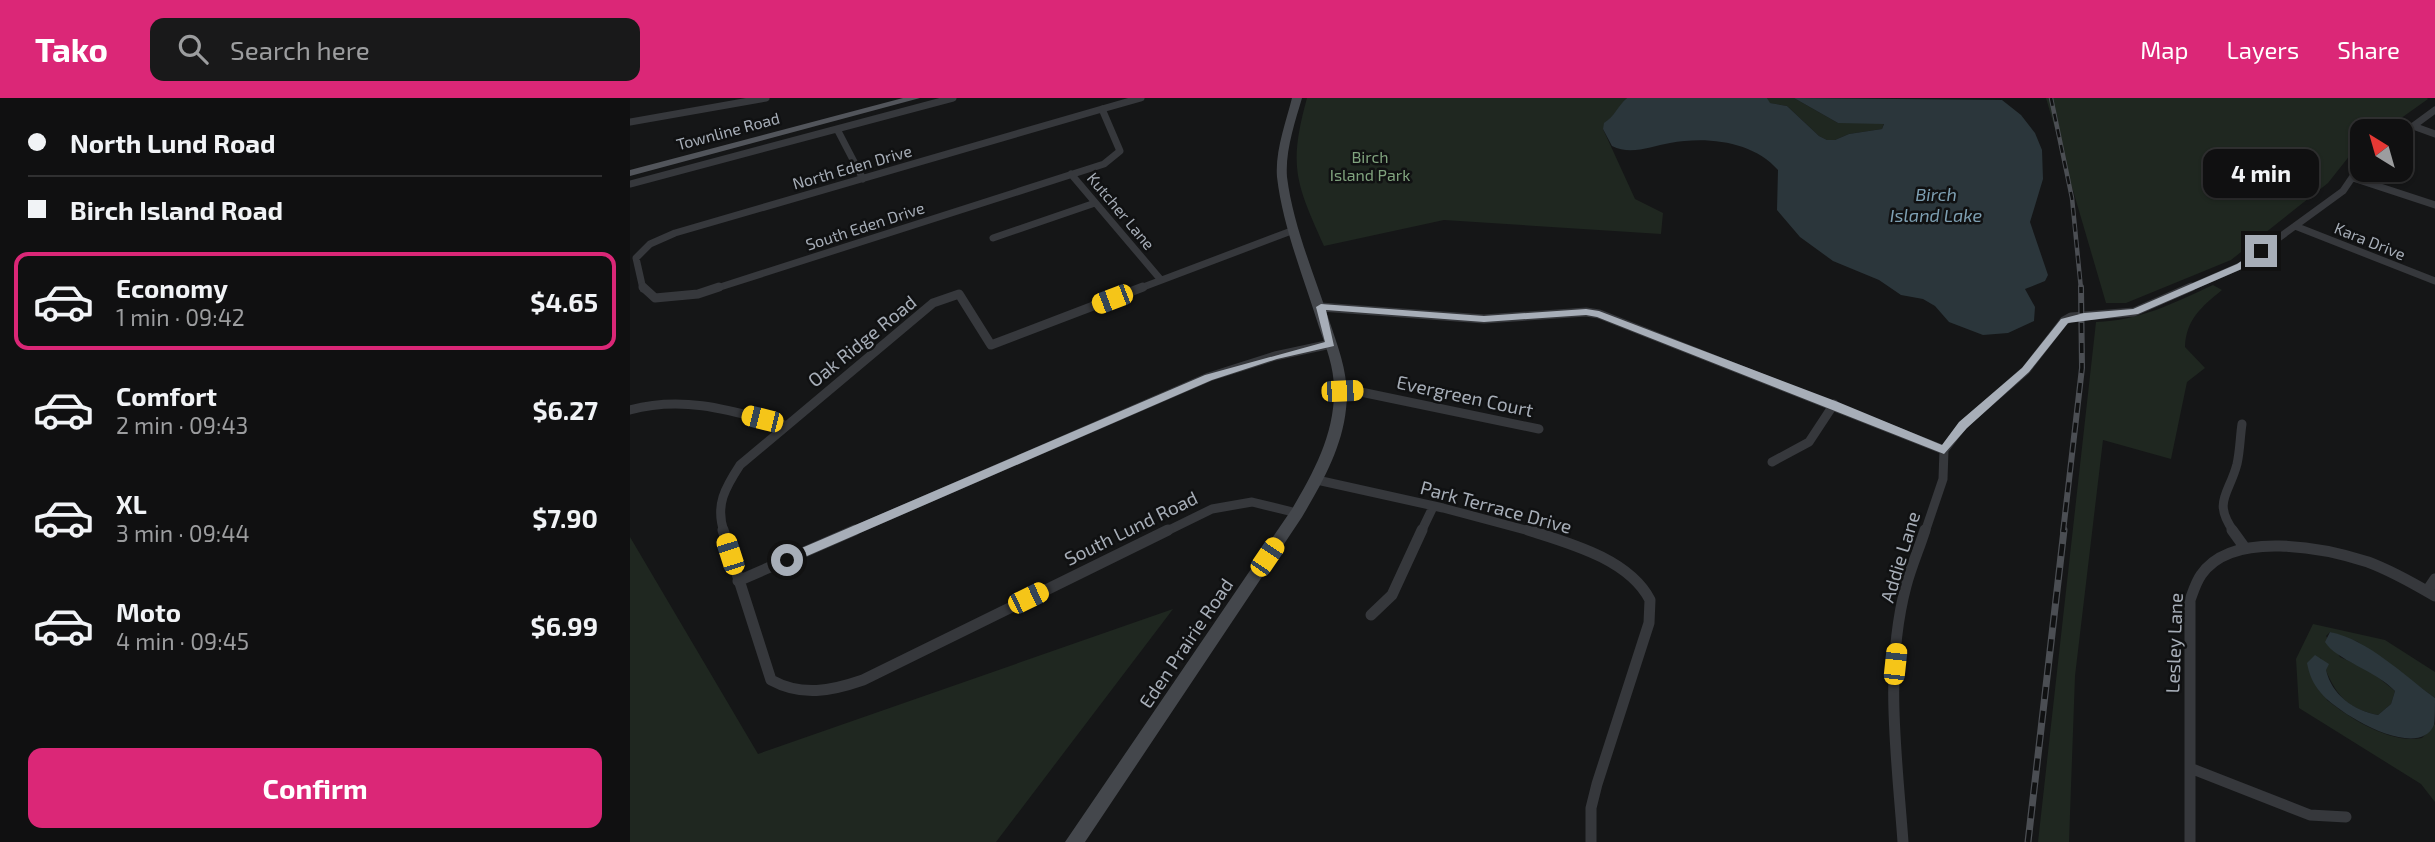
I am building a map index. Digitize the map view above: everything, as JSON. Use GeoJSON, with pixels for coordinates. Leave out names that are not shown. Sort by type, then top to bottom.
{"type":"FeatureCollection","features":[{"type":"Feature","properties":{"kind":"main road"},"geometry":{"type":"LineString","coordinates":[[630,165],[886,98]]}},
{"type":"Feature","properties":{"kind":"main road","name":"Townline Road"},"geometry":{"type":"LineString","coordinates":[[630,173],[915,98]]}},
{"type":"Feature","properties":{"kind":"main road","name":"Eden Prairie Road"},"geometry":{"type":"LineString","coordinates":[[1074,842],[1297,513],[1317,480],[1334,439],[1342,391],[1321,307],[1294,230],[1282,174],[1284,147],[1297,98]]}},
{"type":"Feature","properties":{"kind":"street"},"geometry":{"type":"LineString","coordinates":[[725,106],[728,98]]}},
{"type":"Feature","properties":{"kind":"street"},"geometry":{"type":"LineString","coordinates":[[630,122],[766,98]]}},
{"type":"Feature","properties":{"kind":"street"},"geometry":{"type":"LineString","coordinates":[[630,184],[953,98]]}},
{"type":"Feature","properties":{"kind":"street","name":"North Eden Drive"},"geometry":{"type":"LineString","coordinates":[[668,299],[655,298],[643,289],[636,258],[650,244],[675,233],[1141,98]]}},
{"type":"Feature","properties":{"kind":"street","name":"Kutcher Lane"},"geometry":{"type":"LineString","coordinates":[[1102,109],[1120,151],[1112,160],[1071,174],[1161,280]]}},
{"type":"Feature","properties":{"kind":"street"},"geometry":{"type":"LineString","coordinates":[[2413,126],[2435,110]]}},
{"type":"Feature","properties":{"kind":"street"},"geometry":{"type":"LineString","coordinates":[[2413,126],[2435,134]]}},
{"type":"Feature","properties":{"kind":"street"},"geometry":{"type":"LineString","coordinates":[[837,129],[863,179]]}},
{"type":"Feature","properties":{"kind":"street","name":"South Eden Drive"},"geometry":{"type":"LineString","coordinates":[[668,299],[698,294],[1071,174]]}},
{"type":"Feature","properties":{"kind":"street"},"geometry":{"type":"LineString","coordinates":[[1321,307],[1484,319],[1586,312],[1834,404],[1944,450],[1963,425],[2025,370],[2064,321],[2084,316],[2134,312],[2241,266],[2343,191],[2350,181]]}},
{"type":"Feature","properties":{"kind":"street"},"geometry":{"type":"LineString","coordinates":[[2368,182],[2435,205]]}},
{"type":"Feature","properties":{"kind":"street"},"geometry":{"type":"LineString","coordinates":[[993,238],[1095,203]]}},
{"type":"Feature","properties":{"kind":"street","name":"Kara Drive"},"geometry":{"type":"LineString","coordinates":[[2295,226],[2435,281]]}},
{"type":"Feature","properties":{"kind":"street","name":"Oak Ridge Road"},"geometry":{"type":"LineString","coordinates":[[785,425],[933,303],[958,294],[991,345],[1294,230]]}},
{"type":"Feature","properties":{"kind":"street"},"geometry":{"type":"LineString","coordinates":[[785,425],[740,465],[722,494],[720,521],[738,581],[1209,377],[1275,356],[1331,344]]}},
{"type":"Feature","properties":{"kind":"street","name":"Evergreen Court"},"geometry":{"type":"LineString","coordinates":[[1342,391],[1356,391],[1539,429]]}},
{"type":"Feature","properties":{"kind":"street"},"geometry":{"type":"LineString","coordinates":[[630,410],[651,403],[680,400],[785,425]]}},
{"type":"Feature","properties":{"kind":"street"},"geometry":{"type":"LineString","coordinates":[[1772,462],[1810,442],[1834,404]]}},
{"type":"Feature","properties":{"kind":"street"},"geometry":{"type":"LineString","coordinates":[[2242,424],[2237,464],[2222,499],[2223,517],[2245,548]]}},
{"type":"Feature","properties":{"kind":"street","name":"Addie Lane"},"geometry":{"type":"LineString","coordinates":[[1903,842],[1893,709],[1899,623],[1906,586],[1943,479],[1944,450]]}},
{"type":"Feature","properties":{"kind":"street","name":"Park Terrace Drive"},"geometry":{"type":"LineString","coordinates":[[1317,480],[1547,535],[1577,547],[1630,575],[1649,597],[1649,623],[1591,808],[1591,842]]}},
{"type":"Feature","properties":{"kind":"street","name":"South Lund Road"},"geometry":{"type":"LineString","coordinates":[[738,581],[765,669],[771,680],[794,692],[839,688],[863,680],[1212,509],[1252,502],[1297,513]]}},
{"type":"Feature","properties":{"kind":"street"},"geometry":{"type":"LineString","coordinates":[[1371,615],[1392,595],[1399,583],[1433,507]]}},
{"type":"Feature","properties":{"kind":"street","name":"Lesley Lane"},"geometry":{"type":"LineString","coordinates":[[2190,842],[2190,600],[2193,584],[2214,559],[2245,548],[2272,546],[2364,562],[2392,572],[2431,594]]}},
{"type":"Feature","properties":{"kind":"street"},"geometry":{"type":"LineString","coordinates":[[2431,594],[2435,579]]}},
{"type":"Feature","properties":{"kind":"street"},"geometry":{"type":"LineString","coordinates":[[2190,768],[2310,815],[2346,817]]}},
{"type":"Feature","properties":{"kind":"green space","name":"Birch Island Park"},"geometry":{"type":"Polygon","coordinates":[[[1307,98],[1627,98],[1603,129],[1635,199],[1663,213],[1661,234],[1444,220],[1324,246],[1301,190],[1298,174],[1298,141],[1307,98]]]}},
{"type":"Feature","properties":{"kind":"green space"},"geometry":{"type":"Polygon","coordinates":[[[1767,98],[1794,98],[1838,123],[1884,123],[1882,129],[1827,140],[1819,136],[1787,106],[1769,103],[1767,98]]]}},
{"type":"Feature","properties":{"kind":"green space"},"geometry":{"type":"Polygon","coordinates":[[[2046,98],[2428,99],[2400,119],[2350,119],[2350,155],[2328,183],[2231,260],[2126,303],[2106,303],[2046,98]]]}},
{"type":"Feature","properties":{"kind":"green space"},"geometry":{"type":"Polygon","coordinates":[[[2213,285],[2222,290],[2196,315],[2186,337],[2185,347],[2205,368],[2187,382],[2171,459],[2103,440],[2075,676],[2069,842],[2038,842],[2096,322],[2142,315],[2213,285]]]}},
{"type":"Feature","properties":{"kind":"green space"},"geometry":{"type":"Polygon","coordinates":[[[630,537],[758,754],[1173,609],[996,842],[630,842],[630,537]]]}},
{"type":"Feature","properties":{"kind":"green space"},"geometry":{"type":"Polygon","coordinates":[[[2313,624],[2385,640],[2435,672],[2435,698],[2358,642],[2330,632],[2326,636],[2340,657],[2369,670],[2395,691],[2391,704],[2378,715],[2355,707],[2340,695],[2320,657],[2327,700],[2359,722],[2384,734],[2410,739],[2422,738],[2435,724],[2435,802],[2421,784],[2299,708],[2296,659],[2313,624]]]}},
{"type":"Feature","properties":{"kind":"water","name":"Birch Island Lake"},"geometry":{"type":"Polygon","coordinates":[[[1627,98],[1767,98],[1770,103],[1787,106],[1819,136],[1827,140],[1882,129],[1884,124],[1838,123],[1794,98],[2002,100],[2021,115],[2035,133],[2042,150],[2043,179],[2030,222],[2048,275],[2045,281],[2025,289],[2035,307],[2034,321],[2008,333],[1983,335],[1949,322],[1935,306],[1923,299],[1901,295],[1879,280],[1833,261],[1800,237],[1777,210],[1778,170],[1768,160],[1742,147],[1699,140],[1634,150],[1612,146],[1603,129],[1604,123],[1627,98]]]}},
{"type":"Feature","properties":{"kind":"water"},"geometry":{"type":"Polygon","coordinates":[[[2330,632],[2372,650],[2435,698],[2434,725],[2425,735],[2412,738],[2378,730],[2343,712],[2321,693],[2312,679],[2307,663],[2315,655],[2329,664],[2326,670],[2338,694],[2360,709],[2378,715],[2391,704],[2395,691],[2330,648],[2325,642],[2330,632]]]}},
{"type":"Feature","properties":{"kind":"railway"},"geometry":{"type":"LineString","coordinates":[[2051,98],[2072,198],[2081,289]]}},
{"type":"Feature","properties":{"kind":"railway"},"geometry":{"type":"LineString","coordinates":[[2063,532],[2082,368],[2081,287]]}},
{"type":"Feature","properties":{"kind":"railway"},"geometry":{"type":"LineString","coordinates":[[2028,842],[2064,530]]}},
{"type":"Feature","properties":{"kind":"route"},"geometry":{"type":"LineString","coordinates":[[787,560],[1209,377],[1275,356],[1331,344],[1321,307],[1484,319],[1586,312],[1599,314],[1834,404],[1944,450],[1963,425],[2025,370],[2064,321],[2071,317],[2134,312],[2241,266],[2261,251]]}}]}
